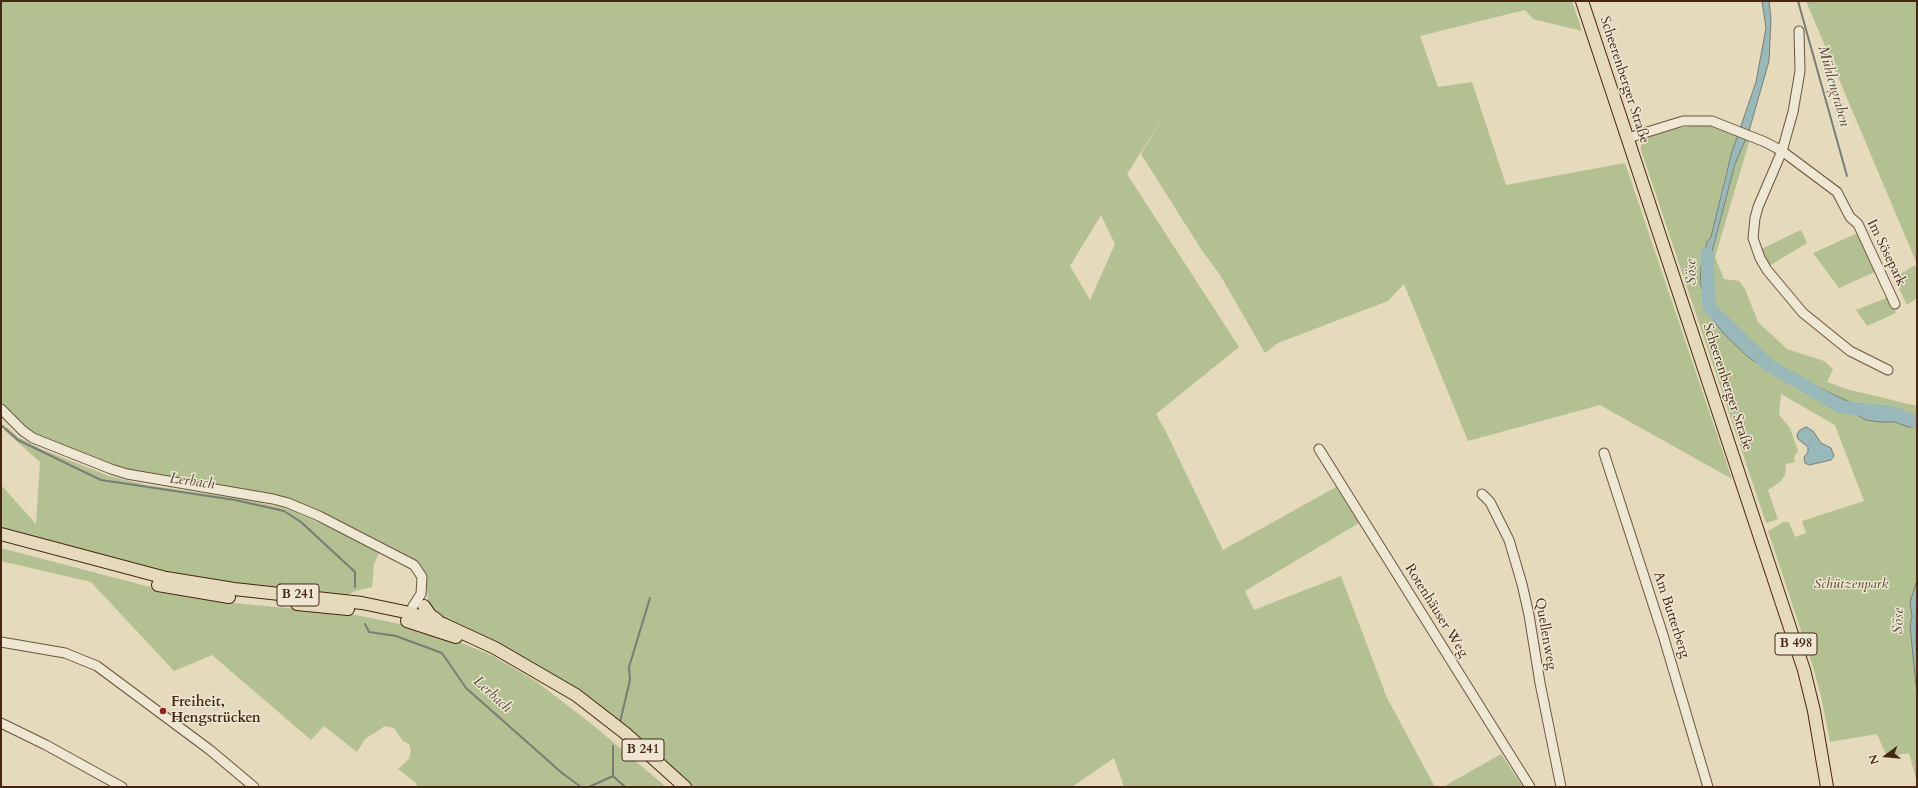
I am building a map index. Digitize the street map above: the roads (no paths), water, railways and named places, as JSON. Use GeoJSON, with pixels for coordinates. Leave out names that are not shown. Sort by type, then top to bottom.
{"type":"FeatureCollection","features":[{"type":"Feature","properties":{"kind":"main road","name":"Scheerenberger Straße"},"geometry":{"type":"LineString","coordinates":[[1582,1],[1631,137],[1802,664],[1814,711],[1827,787]]}},
{"type":"Feature","properties":{"kind":"main road","name":"B 241"},"geometry":{"type":"LineString","coordinates":[[1,534],[179,581],[234,589],[343,600],[416,612],[496,648],[531,667],[576,695],[624,733],[685,787]]}},
{"type":"Feature","properties":{"kind":"main road","name":"B 241"},"geometry":{"type":"LineString","coordinates":[[1,543],[174,588],[233,597],[351,609],[416,612],[457,638],[494,653],[540,680],[596,719],[675,787]]}},
{"type":"Feature","properties":{"kind":"street"},"geometry":{"type":"LineString","coordinates":[[1800,32],[1799,80],[1782,152],[1755,218],[1753,238],[1760,258],[1767,270],[1785,294],[1813,322],[1850,351],[1888,370]]}},
{"type":"Feature","properties":{"kind":"street","name":"Im Sösepark"},"geometry":{"type":"LineString","coordinates":[[1631,137],[1683,121],[1712,121],[1765,142],[1782,152],[1837,192],[1850,217],[1858,224],[1895,304]]}},
{"type":"Feature","properties":{"kind":"street"},"geometry":{"type":"LineString","coordinates":[[1,409],[23,431],[33,438],[111,469],[127,474],[265,498],[297,506],[355,533],[414,565],[422,577],[416,612]]}},
{"type":"Feature","properties":{"kind":"street","name":"Rotenhäuser Weg"},"geometry":{"type":"LineString","coordinates":[[1320,449],[1530,787]]}},
{"type":"Feature","properties":{"kind":"street","name":"Am Butterberg"},"geometry":{"type":"LineString","coordinates":[[1604,453],[1664,635],[1708,787]]}},
{"type":"Feature","properties":{"kind":"street","name":"Quellenweg"},"geometry":{"type":"LineString","coordinates":[[1482,494],[1490,502],[1509,540],[1522,584],[1561,787]]}},
{"type":"Feature","properties":{"kind":"street"},"geometry":{"type":"LineString","coordinates":[[1,642],[65,653],[97,666],[210,750],[254,787]]}},
{"type":"Feature","properties":{"kind":"street"},"geometry":{"type":"LineString","coordinates":[[1,723],[46,745],[122,787]]}},
{"type":"Feature","properties":{"kind":"water"},"geometry":{"type":"Polygon","coordinates":[[[1762,1],[1769,1],[1771,19],[1769,61],[1749,131],[1735,164],[1709,263],[1707,284],[1712,305],[1717,316],[1735,339],[1758,355],[1854,404],[1882,412],[1891,412],[1904,419],[1917,419],[1917,427],[1908,427],[1895,422],[1866,420],[1786,375],[1760,365],[1748,357],[1724,334],[1713,320],[1706,305],[1700,282],[1701,266],[1707,242],[1711,237],[1731,155],[1756,82],[1766,28],[1762,1]]]}},
{"type":"Feature","properties":{"kind":"water"},"geometry":{"type":"Polygon","coordinates":[[[1806,427],[1813,431],[1821,443],[1831,448],[1834,456],[1831,460],[1809,465],[1805,463],[1804,457],[1808,452],[1808,447],[1798,439],[1797,434],[1800,430],[1806,427]]]}},
{"type":"Feature","properties":{"kind":"water"},"geometry":{"type":"Polygon","coordinates":[[[1917,580],[1917,695],[1910,626],[1912,617],[1910,602],[1917,580]]]}},
{"type":"Feature","properties":{"kind":"waterway","name":"Mühlengraben"},"geometry":{"type":"LineString","coordinates":[[1798,1],[1847,176]]}},
{"type":"Feature","properties":{"kind":"waterway","name":"Söse"},"geometry":{"type":"LineString","coordinates":[[1707,254],[1709,307],[1767,364],[1841,407],[1893,413],[1917,422]]}},
{"type":"Feature","properties":{"kind":"waterway","name":"Lerbach"},"geometry":{"type":"LineString","coordinates":[[1,425],[18,440],[101,480],[235,500],[284,511],[301,522],[355,572],[355,587]]}},
{"type":"Feature","properties":{"kind":"waterway"},"geometry":{"type":"LineString","coordinates":[[620,722],[630,680],[629,667],[650,598]]}},
{"type":"Feature","properties":{"kind":"waterway","name":"Lerbach"},"geometry":{"type":"LineString","coordinates":[[365,624],[369,632],[396,636],[442,653],[466,688],[562,773],[581,787]]}},
{"type":"Feature","properties":{"kind":"waterway"},"geometry":{"type":"LineString","coordinates":[[613,746],[613,776]]}},
{"type":"Feature","properties":{"kind":"waterway","name":"Lerbach"},"geometry":{"type":"LineString","coordinates":[[589,787],[613,776],[625,787]]}},
{"type":"Feature","properties":{"kind":"place","name":"Freiheit, Hengstrücken"},"geometry":{"type":"Point","coordinates":[163,711]}},
{"type":"Feature","properties":{"kind":"park label","name":"Schützenpark"},"geometry":{"type":"Point","coordinates":[1851,585]}}]}
